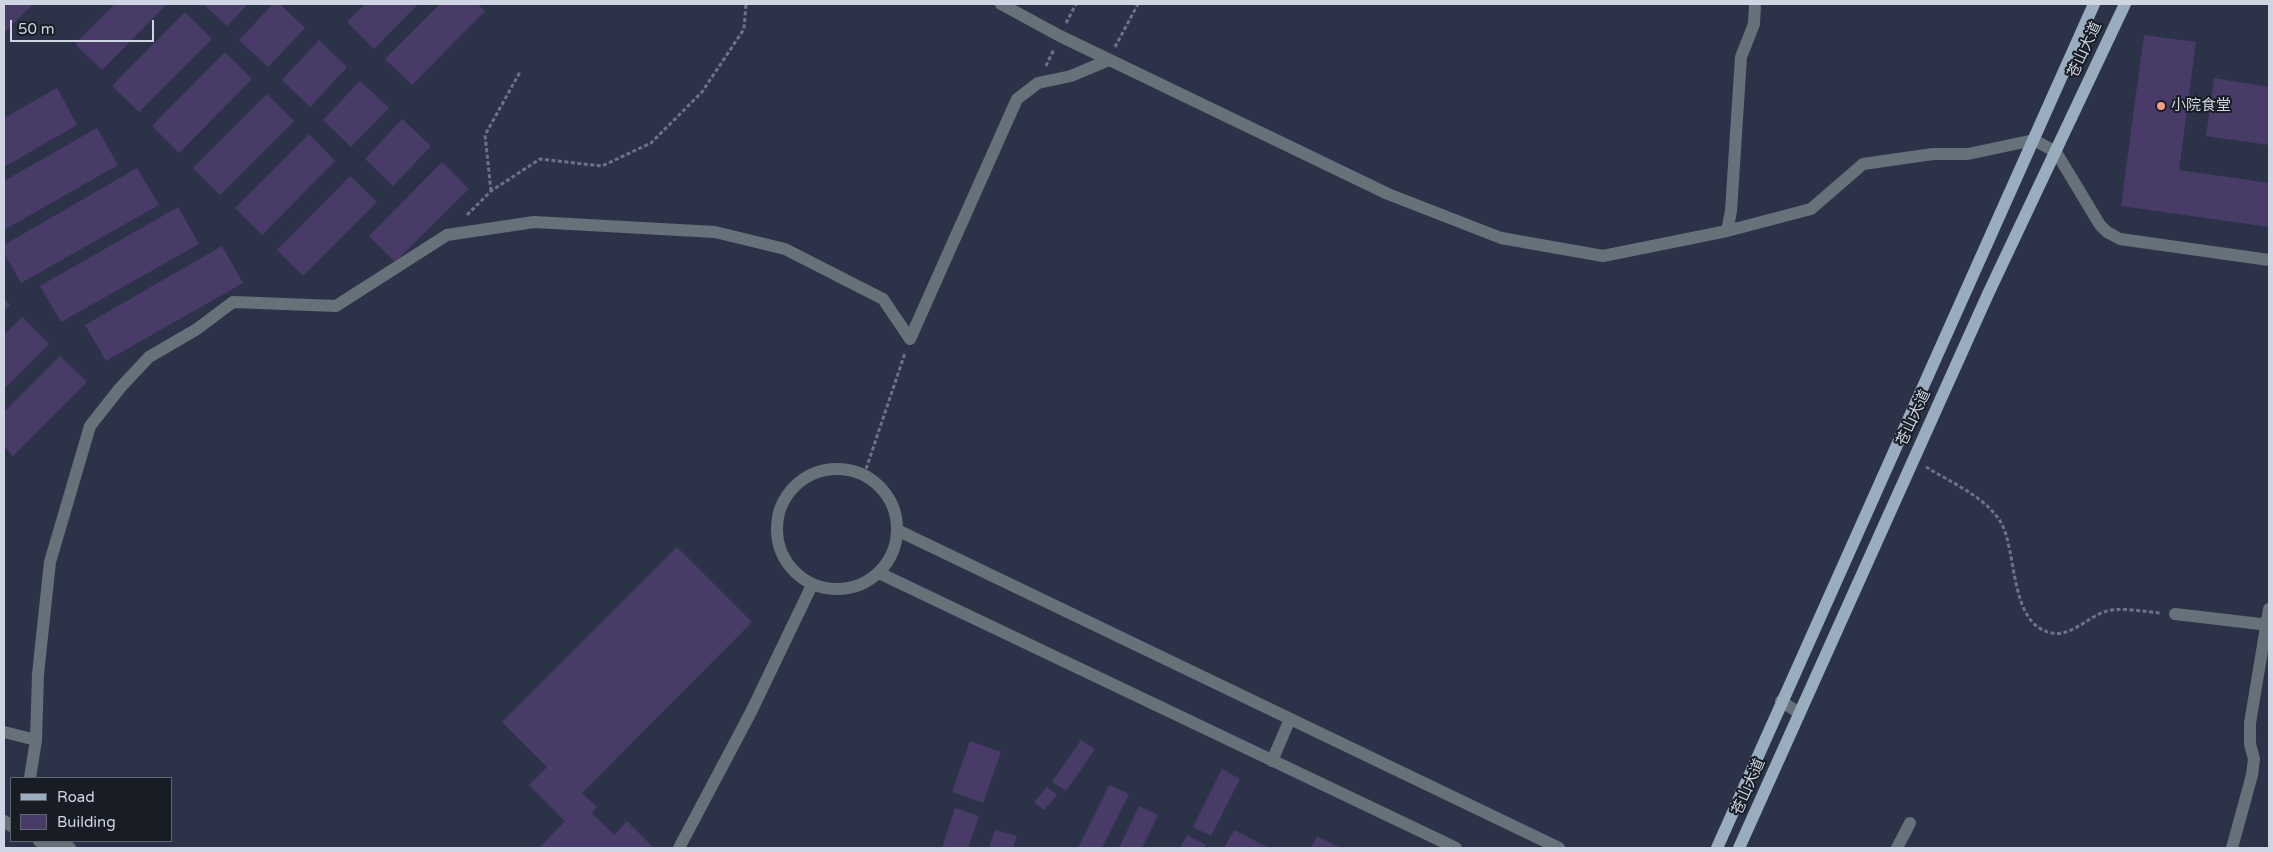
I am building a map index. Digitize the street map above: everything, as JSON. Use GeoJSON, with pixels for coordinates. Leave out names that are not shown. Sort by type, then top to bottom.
{"type":"FeatureCollection","features":[{"type":"Feature","properties":{"kind":"main road","name":"苍山大道"},"geometry":{"type":"LineString","coordinates":[[1717,848],[2094,4]]}},
{"type":"Feature","properties":{"kind":"main road","name":"苍山大道"},"geometry":{"type":"LineString","coordinates":[[1739,848],[1913,459],[2125,4]]}},
{"type":"Feature","properties":{"kind":"street"},"geometry":{"type":"LineString","coordinates":[[1001,4],[1060,36],[1388,194],[1501,238],[1603,256],[1727,231],[1811,209],[1863,164],[1933,154],[1968,154],[2034,140],[2056,152],[2091,212],[2107,232],[2120,239],[2269,260]]}},
{"type":"Feature","properties":{"kind":"street"},"geometry":{"type":"LineString","coordinates":[[1727,231],[1731,211],[1742,57],[1754,24],[1755,4]]}},
{"type":"Feature","properties":{"kind":"street"},"geometry":{"type":"LineString","coordinates":[[910,338],[1017,99],[1038,83],[1071,76],[1109,60]]}},
{"type":"Feature","properties":{"kind":"street"},"geometry":{"type":"LineString","coordinates":[[30,777],[36,740],[38,674],[50,562],[90,426],[120,388],[149,357],[197,329],[234,302],[336,306],[447,235],[534,222],[620,226],[715,232],[785,249],[882,299],[910,338]]}},
{"type":"Feature","properties":{"kind":"street"},"geometry":{"type":"LineString","coordinates":[[843,469],[864,475],[882,489],[893,508],[897,530],[892,554],[879,573],[859,586],[836,590],[812,585],[792,571],[779,549],[776,524],[783,499],[800,480],[820,471],[843,469]]}},
{"type":"Feature","properties":{"kind":"street"},"geometry":{"type":"LineString","coordinates":[[897,530],[1559,848]]}},
{"type":"Feature","properties":{"kind":"street"},"geometry":{"type":"LineString","coordinates":[[879,573],[1456,848]]}},
{"type":"Feature","properties":{"kind":"street"},"geometry":{"type":"LineString","coordinates":[[680,848],[751,712],[812,585]]}},
{"type":"Feature","properties":{"kind":"street"},"geometry":{"type":"LineString","coordinates":[[2232,848],[2252,775],[2254,760],[2250,744],[2250,723],[2268,625],[2269,609]]}},
{"type":"Feature","properties":{"kind":"street"},"geometry":{"type":"LineString","coordinates":[[2175,614],[2268,625]]}},
{"type":"Feature","properties":{"kind":"street"},"geometry":{"type":"LineString","coordinates":[[1781,702],[1800,713]]}},
{"type":"Feature","properties":{"kind":"street"},"geometry":{"type":"LineString","coordinates":[[1272,761],[1290,719]]}},
{"type":"Feature","properties":{"kind":"street"},"geometry":{"type":"LineString","coordinates":[[4,732],[36,740]]}},
{"type":"Feature","properties":{"kind":"street"},"geometry":{"type":"LineString","coordinates":[[1897,848],[1910,823]]}},
{"type":"Feature","properties":{"kind":"street"},"geometry":{"type":"LineString","coordinates":[[41,842],[70,848]]}},
{"type":"Feature","properties":{"kind":"path"},"geometry":{"type":"LineString","coordinates":[[466,216],[491,190],[540,159],[602,166],[651,143],[702,92],[744,29],[746,4]]}},
{"type":"Feature","properties":{"kind":"path"},"geometry":{"type":"LineString","coordinates":[[1109,60],[1138,4]]}},
{"type":"Feature","properties":{"kind":"path"},"geometry":{"type":"LineString","coordinates":[[491,190],[485,135],[520,72]]}},
{"type":"Feature","properties":{"kind":"path"},"geometry":{"type":"LineString","coordinates":[[864,475],[910,338]]}},
{"type":"Feature","properties":{"kind":"path"},"geometry":{"type":"LineString","coordinates":[[1913,459],[1990,508],[2001,521],[2007,537],[2020,598],[2025,610],[2031,619],[2050,633],[2058,634],[2070,631],[2105,611],[2175,614]]}},
{"type":"Feature","properties":{"kind":"building"},"geometry":{"type":"Polygon","coordinates":[[[4,4],[33,4],[5,32],[4,4]]]}},
{"type":"Feature","properties":{"kind":"building"},"geometry":{"type":"Polygon","coordinates":[[[115,4],[167,4],[102,70],[75,44],[115,4]]]}},
{"type":"Feature","properties":{"kind":"building"},"geometry":{"type":"Polygon","coordinates":[[[203,4],[248,4],[227,26],[203,4]]]}},
{"type":"Feature","properties":{"kind":"building"},"geometry":{"type":"Polygon","coordinates":[[[273,4],[280,4],[305,28],[268,67],[239,40],[273,4]]]}},
{"type":"Feature","properties":{"kind":"building"},"geometry":{"type":"Polygon","coordinates":[[[365,4],[418,4],[374,49],[347,22],[365,4]]]}},
{"type":"Feature","properties":{"kind":"building"},"geometry":{"type":"Polygon","coordinates":[[[440,4],[478,4],[485,11],[412,85],[385,59],[440,4]]]}},
{"type":"Feature","properties":{"kind":"building"},"geometry":{"type":"Polygon","coordinates":[[[185,12],[212,39],[139,112],[112,86],[185,12]]]}},
{"type":"Feature","properties":{"kind":"building","name":"小院食堂"},"geometry":{"type":"Polygon","coordinates":[[[2144,35],[2196,42],[2179,170],[2269,183],[2269,227],[2121,206],[2144,35]]]}},
{"type":"Feature","properties":{"kind":"building"},"geometry":{"type":"Polygon","coordinates":[[[319,40],[347,67],[310,107],[282,80],[319,40]]]}},
{"type":"Feature","properties":{"kind":"building"},"geometry":{"type":"Polygon","coordinates":[[[225,52],[252,79],[179,153],[152,126],[225,52]]]}},
{"type":"Feature","properties":{"kind":"building"},"geometry":{"type":"Polygon","coordinates":[[[2214,78],[2269,87],[2269,145],[2206,136],[2214,78]]]}},
{"type":"Feature","properties":{"kind":"building"},"geometry":{"type":"Polygon","coordinates":[[[360,81],[389,108],[351,147],[323,120],[360,81]]]}},
{"type":"Feature","properties":{"kind":"building"},"geometry":{"type":"Polygon","coordinates":[[[57,88],[77,125],[4,167],[4,118],[57,88]]]}},
{"type":"Feature","properties":{"kind":"building"},"geometry":{"type":"Polygon","coordinates":[[[267,94],[294,121],[220,195],[193,168],[267,94]]]}},
{"type":"Feature","properties":{"kind":"building"},"geometry":{"type":"Polygon","coordinates":[[[402,119],[431,146],[393,186],[365,159],[402,119]]]}},
{"type":"Feature","properties":{"kind":"building"},"geometry":{"type":"Polygon","coordinates":[[[97,128],[118,165],[4,230],[4,181],[97,128]]]}},
{"type":"Feature","properties":{"kind":"building"},"geometry":{"type":"Polygon","coordinates":[[[309,134],[335,161],[262,235],[235,208],[309,134]]]}},
{"type":"Feature","properties":{"kind":"building"},"geometry":{"type":"Polygon","coordinates":[[[442,162],[469,189],[395,262],[369,236],[442,162]]]}},
{"type":"Feature","properties":{"kind":"building"},"geometry":{"type":"Polygon","coordinates":[[[137,168],[159,205],[21,283],[4,253],[4,245],[137,168]]]}},
{"type":"Feature","properties":{"kind":"building"},"geometry":{"type":"Polygon","coordinates":[[[350,176],[377,202],[303,276],[277,250],[350,176]]]}},
{"type":"Feature","properties":{"kind":"building"},"geometry":{"type":"Polygon","coordinates":[[[178,207],[199,244],[61,322],[40,286],[178,207]]]}},
{"type":"Feature","properties":{"kind":"building"},"geometry":{"type":"Polygon","coordinates":[[[222,246],[243,283],[106,361],[85,325],[222,246]]]}},
{"type":"Feature","properties":{"kind":"building"},"geometry":{"type":"Polygon","coordinates":[[[4,298],[10,305],[4,311],[4,298]]]}},
{"type":"Feature","properties":{"kind":"building"},"geometry":{"type":"Polygon","coordinates":[[[22,317],[49,344],[4,389],[4,335],[22,317]]]}},
{"type":"Feature","properties":{"kind":"building"},"geometry":{"type":"Polygon","coordinates":[[[60,356],[87,382],[13,456],[4,446],[4,412],[60,356]]]}},
{"type":"Feature","properties":{"kind":"building"},"geometry":{"type":"Polygon","coordinates":[[[677,547],[752,622],[582,793],[597,807],[592,813],[614,835],[627,821],[654,848],[539,848],[565,821],[529,785],[547,767],[502,722],[677,547]]]}},
{"type":"Feature","properties":{"kind":"building"},"geometry":{"type":"Polygon","coordinates":[[[1081,740],[1095,749],[1066,791],[1052,782],[1081,740]]]}},
{"type":"Feature","properties":{"kind":"building"},"geometry":{"type":"Polygon","coordinates":[[[970,741],[1001,752],[983,803],[952,792],[970,741]]]}},
{"type":"Feature","properties":{"kind":"building"},"geometry":{"type":"Polygon","coordinates":[[[1222,769],[1240,779],[1211,836],[1193,827],[1222,769]]]}},
{"type":"Feature","properties":{"kind":"building"},"geometry":{"type":"Polygon","coordinates":[[[1109,785],[1129,794],[1102,848],[1078,848],[1109,785]]]}},
{"type":"Feature","properties":{"kind":"building"},"geometry":{"type":"Polygon","coordinates":[[[1047,787],[1057,795],[1044,810],[1034,802],[1047,787]]]}},
{"type":"Feature","properties":{"kind":"building"},"geometry":{"type":"Polygon","coordinates":[[[1139,806],[1158,815],[1142,848],[1119,848],[1139,806]]]}},
{"type":"Feature","properties":{"kind":"building"},"geometry":{"type":"Polygon","coordinates":[[[955,808],[979,816],[968,848],[942,848],[955,808]]]}},
{"type":"Feature","properties":{"kind":"building"},"geometry":{"type":"Polygon","coordinates":[[[995,830],[1017,836],[1013,848],[989,848],[995,830]]]}},
{"type":"Feature","properties":{"kind":"building"},"geometry":{"type":"Polygon","coordinates":[[[1234,830],[1269,848],[1224,848],[1234,830]]]}},
{"type":"Feature","properties":{"kind":"building"},"geometry":{"type":"Polygon","coordinates":[[[1187,835],[1206,845],[1204,848],[1180,848],[1187,835]]]}},
{"type":"Feature","properties":{"kind":"building"},"geometry":{"type":"Polygon","coordinates":[[[1317,836],[1341,848],[1311,848],[1317,836]]]}},
{"type":"Feature","properties":{"kind":"place","name":"小院食堂"},"geometry":{"type":"Point","coordinates":[2161,106]}}]}
